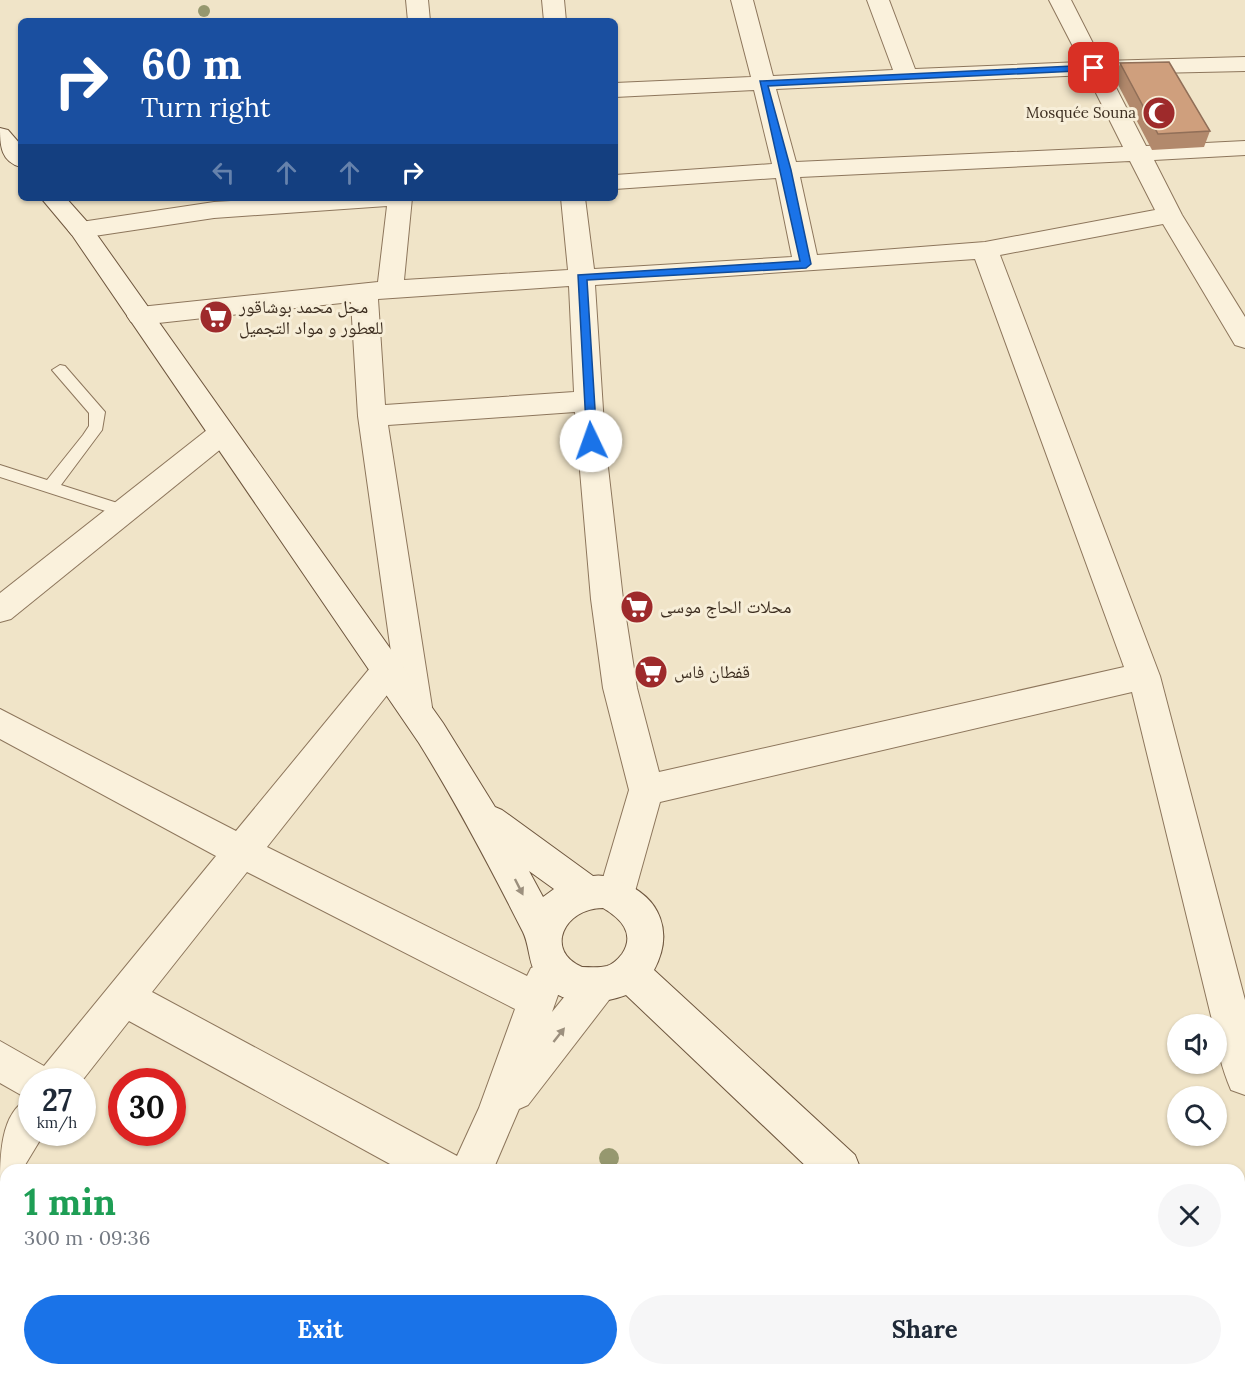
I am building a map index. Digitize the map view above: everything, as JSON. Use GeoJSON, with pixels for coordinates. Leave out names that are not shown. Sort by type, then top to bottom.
{"type":"FeatureCollection","features":[{"type":"Feature","properties":{"kind":"street"},"geometry":{"type":"LineString","coordinates":[[417,0],[419,18]]}},
{"type":"Feature","properties":{"kind":"street"},"geometry":{"type":"LineString","coordinates":[[553,0],[555,18]]}},
{"type":"Feature","properties":{"kind":"street"},"geometry":{"type":"LineString","coordinates":[[742,0],[786,170],[806,264]]}},
{"type":"Feature","properties":{"kind":"street"},"geometry":{"type":"LineString","coordinates":[[878,0],[906,76]]}},
{"type":"Feature","properties":{"kind":"street"},"geometry":{"type":"LineString","coordinates":[[1072,0],[1060,0],[1170,215],[1245,339]]}},
{"type":"Feature","properties":{"kind":"street"},"geometry":{"type":"LineString","coordinates":[[618,90],[1094,68],[1245,64]]}},
{"type":"Feature","properties":{"kind":"street"},"geometry":{"type":"LineString","coordinates":[[0,135],[18,156]]}},
{"type":"Feature","properties":{"kind":"street"},"geometry":{"type":"LineString","coordinates":[[618,182],[786,170],[1245,148]]}},
{"type":"Feature","properties":{"kind":"street"},"geometry":{"type":"LineString","coordinates":[[56,201],[81,230],[387,671],[415,707],[483,816],[546,948],[562,976],[578,984],[613,980],[833,1164]]}},
{"type":"Feature","properties":{"kind":"street"},"geometry":{"type":"LineString","coordinates":[[81,230],[214,210],[350,201]]}},
{"type":"Feature","properties":{"kind":"street"},"geometry":{"type":"LineString","coordinates":[[399,201],[377,290],[372,416],[415,707]]}},
{"type":"Feature","properties":{"kind":"street"},"geometry":{"type":"LineString","coordinates":[[573,201],[582,277],[589,401],[607,599],[620,687],[646,790],[601,893]]}},
{"type":"Feature","properties":{"kind":"street"},"geometry":{"type":"LineString","coordinates":[[141,316],[377,290],[806,264],[985,250],[1170,215]]}},
{"type":"Feature","properties":{"kind":"street"},"geometry":{"type":"LineString","coordinates":[[985,250],[1144,676],[1245,1076]]}},
{"type":"Feature","properties":{"kind":"street"},"geometry":{"type":"LineString","coordinates":[[372,416],[589,401]]}},
{"type":"Feature","properties":{"kind":"street"},"geometry":{"type":"LineString","coordinates":[[0,610],[222,432]]}},
{"type":"Feature","properties":{"kind":"street"},"geometry":{"type":"LineString","coordinates":[[67,1068],[387,671]]}},
{"type":"Feature","properties":{"kind":"street"},"geometry":{"type":"LineString","coordinates":[[646,790],[1144,676]]}},
{"type":"Feature","properties":{"kind":"street"},"geometry":{"type":"LineString","coordinates":[[0,723],[242,852],[537,1001]]}},
{"type":"Feature","properties":{"kind":"street"},"geometry":{"type":"LineString","coordinates":[[483,816],[601,893],[630,903],[640,915],[646,930],[646,946],[641,960],[613,980],[497,1114]]}},
{"type":"Feature","properties":{"kind":"street"},"geometry":{"type":"LineString","coordinates":[[475,1164],[497,1114],[537,1001],[549,916],[560,903],[601,893]]}},
{"type":"Feature","properties":{"kind":"street"},"geometry":{"type":"LineString","coordinates":[[123,997],[431,1164]]}},
{"type":"Feature","properties":{"kind":"street"},"geometry":{"type":"LineString","coordinates":[[0,1060],[18,1072]]}},
{"type":"Feature","properties":{"kind":"street"},"geometry":{"type":"LineString","coordinates":[[2,1164],[18,1139]]}},
{"type":"Feature","properties":{"kind":"lane"},"geometry":{"type":"LineString","coordinates":[[50,487],[97,426],[97,412],[60,370]]}},
{"type":"Feature","properties":{"kind":"lane"},"geometry":{"type":"LineString","coordinates":[[0,471],[124,511]]}},
{"type":"Feature","properties":{"kind":"building"},"geometry":{"type":"Polygon","coordinates":[[[1169,62],[1210,131],[1158,134],[1120,63],[1169,62]]]}},
{"type":"Feature","properties":{"kind":"place","name":"Mosquée Souna"},"geometry":{"type":"Point","coordinates":[1159,113]}},
{"type":"Feature","properties":{"kind":"place","name":"محل محمد بوشاقور للعطور و مواد التجميل"},"geometry":{"type":"Point","coordinates":[216,317]}},
{"type":"Feature","properties":{"kind":"place","name":"محلات الحاج موسى"},"geometry":{"type":"Point","coordinates":[637,607]}},
{"type":"Feature","properties":{"kind":"place","name":"قفطان فاس"},"geometry":{"type":"Point","coordinates":[651,672]}},
{"type":"Feature","properties":{"kind":"route"},"geometry":{"type":"LineString","coordinates":[[591,441],[582,277],[806,264],[786,170],[763,83],[1094,68]]}}]}
